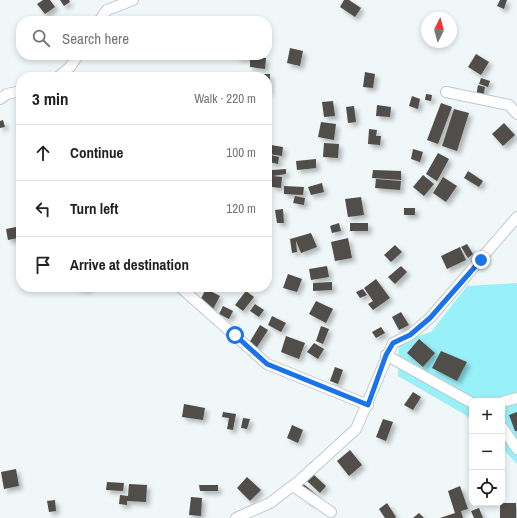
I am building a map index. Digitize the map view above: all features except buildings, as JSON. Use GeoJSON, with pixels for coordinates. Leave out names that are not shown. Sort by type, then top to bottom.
{"type":"FeatureCollection","features":[{"type":"Feature","properties":{"kind":"street"},"geometry":{"type":"LineString","coordinates":[[102,16],[106,10],[134,0]]}},
{"type":"Feature","properties":{"kind":"street"},"geometry":{"type":"LineString","coordinates":[[64,72],[75,60]]}},
{"type":"Feature","properties":{"kind":"street"},"geometry":{"type":"LineString","coordinates":[[0,99],[7,94],[16,92]]}},
{"type":"Feature","properties":{"kind":"street"},"geometry":{"type":"LineString","coordinates":[[446,92],[509,105],[517,114]]}},
{"type":"Feature","properties":{"kind":"street"},"geometry":{"type":"LineString","coordinates":[[236,518],[270,503],[293,486],[356,429],[368,405],[386,355],[393,343],[410,335],[430,318],[517,217]]}},
{"type":"Feature","properties":{"kind":"street"},"geometry":{"type":"LineString","coordinates":[[186,292],[267,364],[368,405]]}},
{"type":"Feature","properties":{"kind":"street"},"geometry":{"type":"LineString","coordinates":[[386,355],[469,401]]}},
{"type":"Feature","properties":{"kind":"street"},"geometry":{"type":"LineString","coordinates":[[505,401],[517,398]]}},
{"type":"Feature","properties":{"kind":"street"},"geometry":{"type":"LineString","coordinates":[[505,432],[517,449]]}},
{"type":"Feature","properties":{"kind":"street"},"geometry":{"type":"LineString","coordinates":[[293,486],[331,512]]}},
{"type":"Feature","properties":{"kind":"shaded area"},"geometry":{"type":"Polygon","coordinates":[[[517,283],[517,464],[505,451],[505,398],[469,398],[469,418],[398,376],[399,342],[431,332],[467,286],[517,283]]]}},
{"type":"Feature","properties":{"kind":"route"},"geometry":{"type":"LineString","coordinates":[[235,335],[267,364],[368,405],[389,348],[400,338],[410,335],[430,318],[481,260]]}}]}
